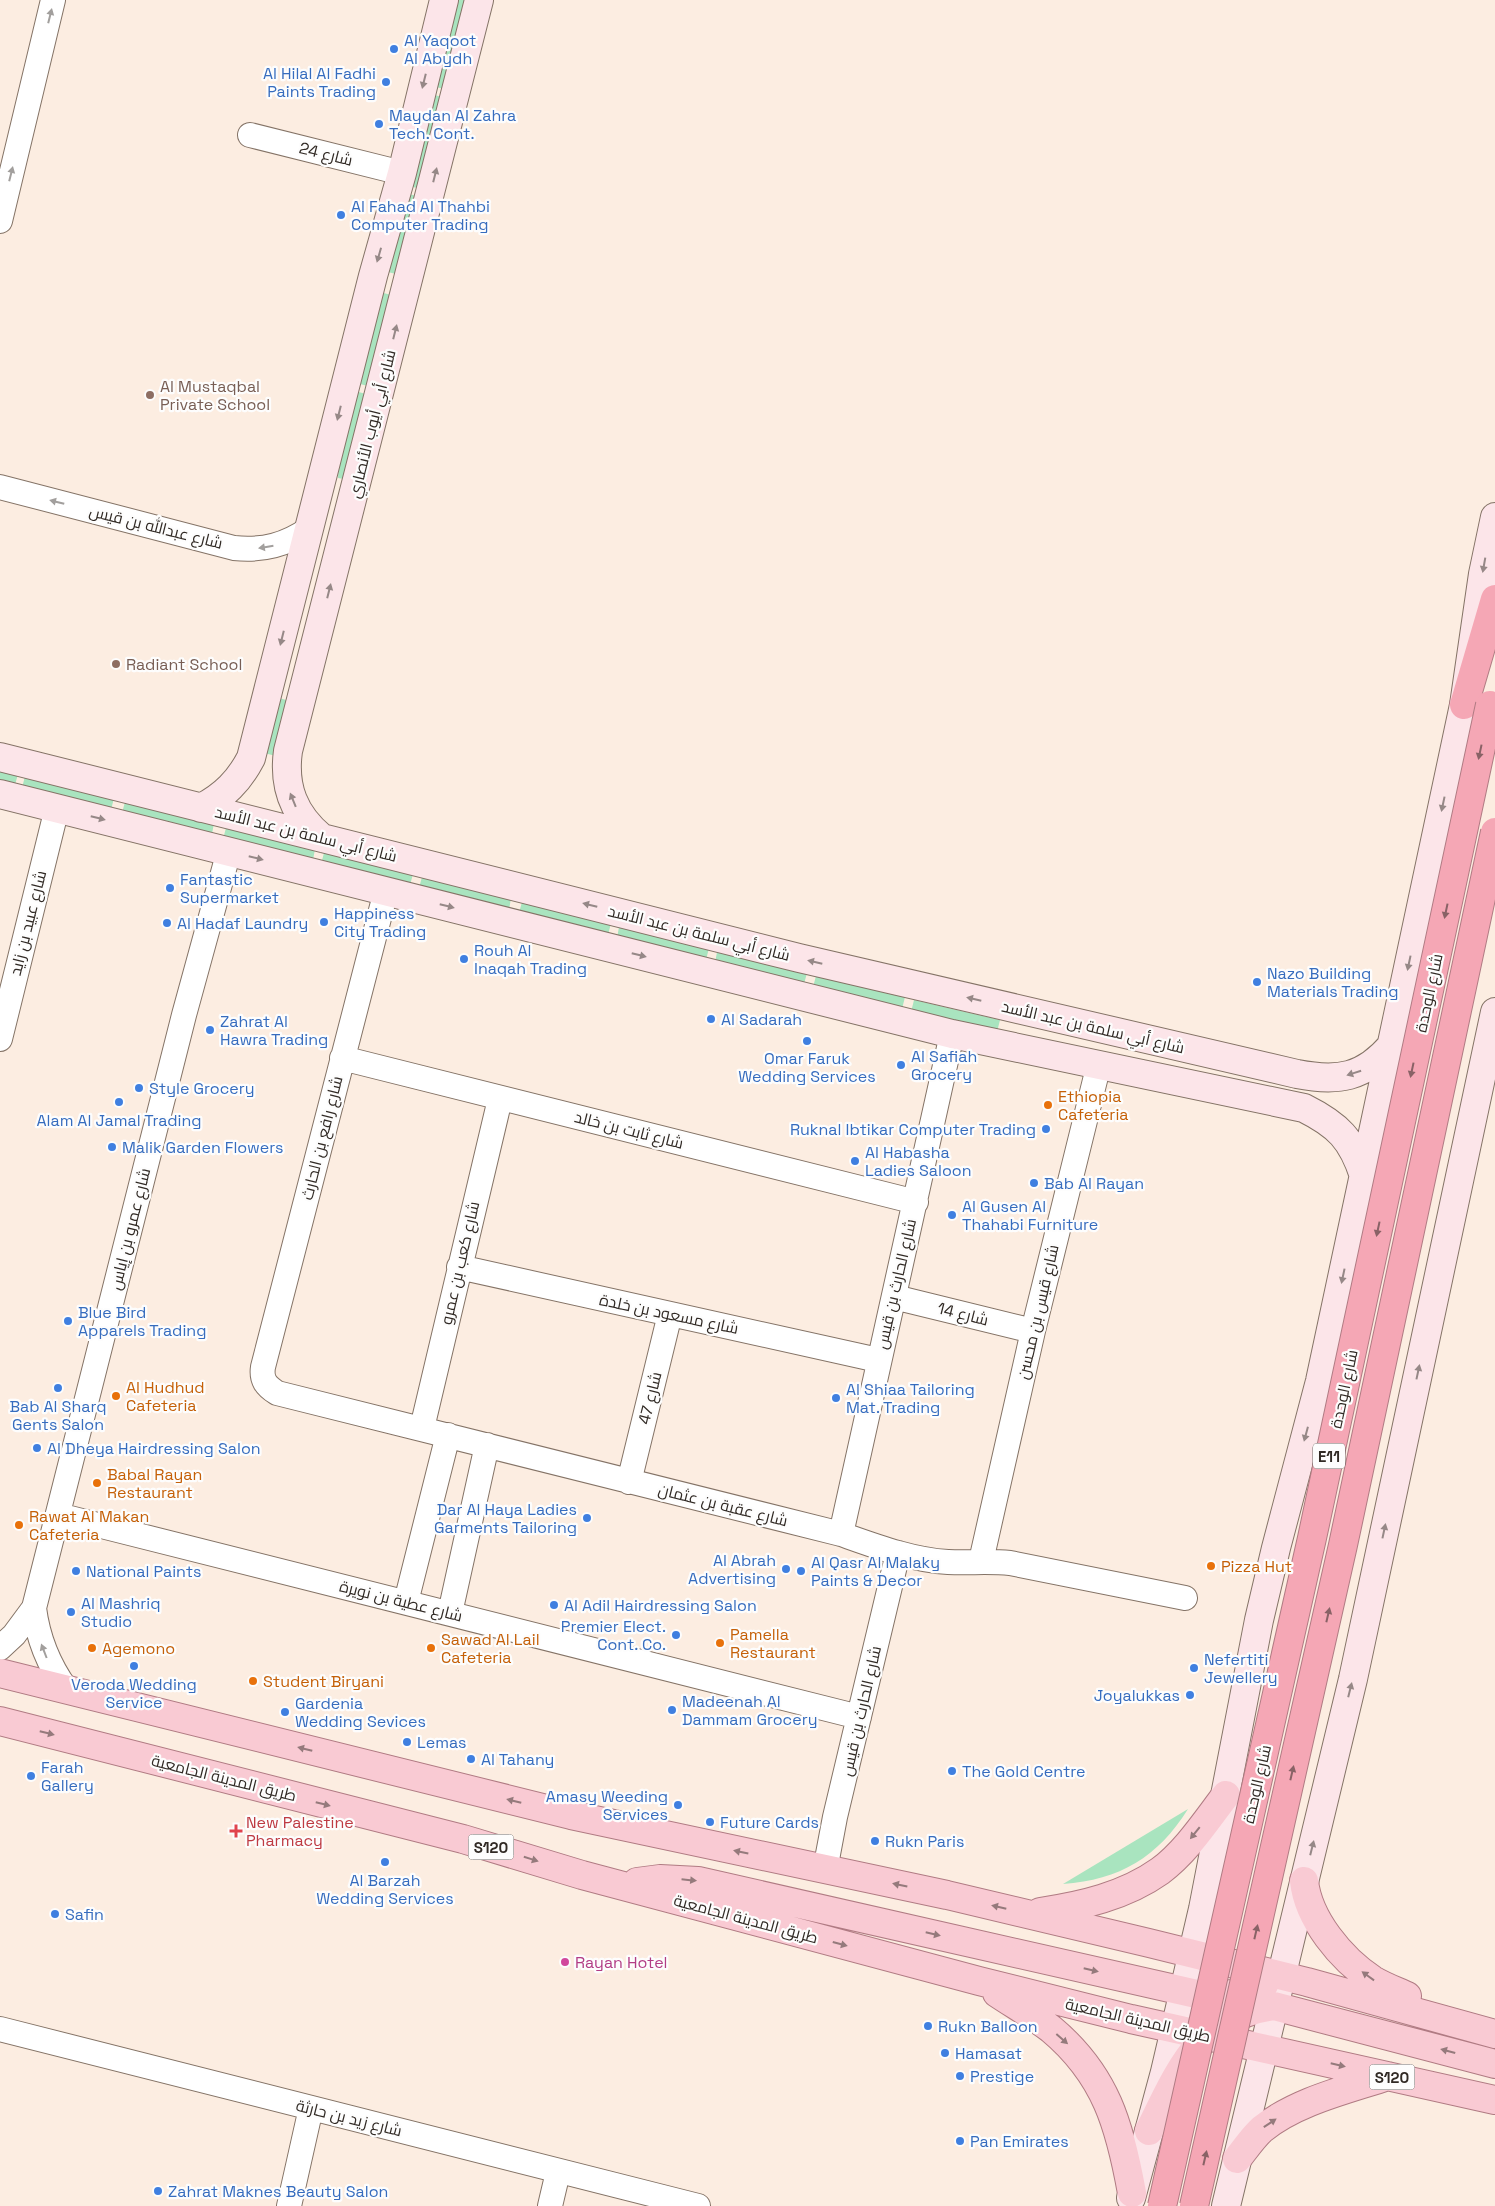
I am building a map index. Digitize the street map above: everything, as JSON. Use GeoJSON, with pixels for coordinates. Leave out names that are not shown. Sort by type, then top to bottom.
{"type":"FeatureCollection","features":[{"type":"Feature","properties":{"kind":"highway"},"geometry":{"type":"LineString","coordinates":[[1464,705],[1495,599]]}},
{"type":"Feature","properties":{"kind":"highway","name":"شارع الوحدة"},"geometry":{"type":"LineString","coordinates":[[1162,2206],[1312,1538],[1493,696]]}},
{"type":"Feature","properties":{"kind":"highway","name":"شارع الوحدة"},"geometry":{"type":"LineString","coordinates":[[1194,2206],[1343,1546],[1495,832]]}},
{"type":"Feature","properties":{"kind":"main road"},"geometry":{"type":"LineString","coordinates":[[0,1673],[571,1815],[1026,1914],[1193,1954],[1485,2031]]}},
{"type":"Feature","properties":{"kind":"main road","name":"طريق المدينة الجامعية"},"geometry":{"type":"LineString","coordinates":[[0,1721],[463,1839],[624,1886],[979,1981],[1175,2029],[1495,2100]]}},
{"type":"Feature","properties":{"kind":"main road"},"geometry":{"type":"LineString","coordinates":[[1026,1914],[1072,1907],[1095,1901],[1128,1888],[1160,1871],[1178,1855],[1226,1795]]}},
{"type":"Feature","properties":{"kind":"main road"},"geometry":{"type":"LineString","coordinates":[[624,1886],[660,1879],[698,1881],[1200,1995],[1234,1994],[1251,1990],[1281,1976]]}},
{"type":"Feature","properties":{"kind":"main road"},"geometry":{"type":"LineString","coordinates":[[1304,1881],[1305,1896],[1328,1936],[1357,1968],[1374,1980],[1485,2031]]}},
{"type":"Feature","properties":{"kind":"main road"},"geometry":{"type":"LineString","coordinates":[[979,1981],[1049,2028],[1069,2045],[1086,2065],[1107,2100],[1120,2131],[1131,2200]]}},
{"type":"Feature","properties":{"kind":"main road"},"geometry":{"type":"LineString","coordinates":[[1148,2131],[1177,2075],[1206,2036],[1219,2025],[1254,2009],[1274,2006],[1495,2064]]}},
{"type":"Feature","properties":{"kind":"main road"},"geometry":{"type":"LineString","coordinates":[[1237,2159],[1261,2130],[1278,2118],[1317,2100],[1388,2076]]}},
{"type":"Feature","properties":{"kind":"street"},"geometry":{"type":"LineString","coordinates":[[0,221],[54,0]]}},
{"type":"Feature","properties":{"kind":"street"},"geometry":{"type":"LineString","coordinates":[[201,808],[226,793],[240,777],[251,758],[373,276],[402,173],[444,0]]}},
{"type":"Feature","properties":{"kind":"street","name":"شارع أبي أيوب الأنصاري"},"geometry":{"type":"LineString","coordinates":[[322,838],[309,827],[299,814],[290,792],[286,768],[288,751],[478,0]]}},
{"type":"Feature","properties":{"kind":"street","name":"شارع 24"},"geometry":{"type":"LineString","coordinates":[[250,135],[402,173]]}},
{"type":"Feature","properties":{"kind":"street","name":"شارع عبدالله بن قيس"},"geometry":{"type":"LineString","coordinates":[[0,487],[234,548],[261,549],[274,546],[287,542],[310,528]]}},
{"type":"Feature","properties":{"kind":"street"},"geometry":{"type":"LineString","coordinates":[[318,496],[323,516],[322,536],[306,597],[312,614],[321,621]]}},
{"type":"Feature","properties":{"kind":"street"},"geometry":{"type":"LineString","coordinates":[[1131,2200],[1193,1954],[1226,1795],[1259,1620],[1320,1381],[1464,705],[1483,574],[1495,517]]}},
{"type":"Feature","properties":{"kind":"street","name":"شارع أبي سلمة بن عبد الأسد"},"geometry":{"type":"LineString","coordinates":[[0,757],[799,958],[1158,1043],[1318,1078],[1340,1078],[1360,1072],[1379,1060],[1392,1045]]}},
{"type":"Feature","properties":{"kind":"street","name":"شارع أبي سلمة بن عبد الأسد"},"geometry":{"type":"LineString","coordinates":[[0,794],[952,1034],[1304,1108],[1325,1119],[1343,1134],[1357,1154],[1364,1176]]}},
{"type":"Feature","properties":{"kind":"street","name":"شارع عبيد بن زايد"},"geometry":{"type":"LineString","coordinates":[[0,1039],[7,980],[57,808]]}},
{"type":"Feature","properties":{"kind":"street","name":"شارع عمرو بن إياس"},"geometry":{"type":"LineString","coordinates":[[66,1689],[47,1660],[36,1626],[34,1608],[184,1015],[229,851]]}},
{"type":"Feature","properties":{"kind":"street","name":"شارع رافع بن الحارث"},"geometry":{"type":"LineString","coordinates":[[266,1385],[263,1379],[263,1367],[386,891]]}},
{"type":"Feature","properties":{"kind":"street"},"geometry":{"type":"LineString","coordinates":[[1226,2206],[1353,1679],[1495,1012]]}},
{"type":"Feature","properties":{"kind":"street","name":"شارع الحارث بن قيس"},"geometry":{"type":"LineString","coordinates":[[841,1534],[878,1360],[916,1202],[952,1034]]}},
{"type":"Feature","properties":{"kind":"street"},"geometry":{"type":"LineString","coordinates":[[1099,1064],[1142,1062],[1153,1055],[1158,1043]]}},
{"type":"Feature","properties":{"kind":"street","name":"شارع ثابت بن خالد"},"geometry":{"type":"LineString","coordinates":[[342,1058],[916,1202]]}},
{"type":"Feature","properties":{"kind":"street","name":"شارع قيس بن محسن"},"geometry":{"type":"LineString","coordinates":[[981,1561],[1033,1331],[1099,1064]]}},
{"type":"Feature","properties":{"kind":"street","name":"شارع كعب بن عمرو"},"geometry":{"type":"LineString","coordinates":[[422,1428],[500,1098]]}},
{"type":"Feature","properties":{"kind":"street","name":"شارع مسعود بن خلدة"},"geometry":{"type":"LineString","coordinates":[[459,1268],[878,1360]]}},
{"type":"Feature","properties":{"kind":"street","name":"شارع 14"},"geometry":{"type":"LineString","coordinates":[[894,1297],[1033,1331]]}},
{"type":"Feature","properties":{"kind":"street","name":"شارع 47"},"geometry":{"type":"LineString","coordinates":[[629,1482],[670,1314]]}},
{"type":"Feature","properties":{"kind":"street","name":"شارع عقبة بن عثمان"},"geometry":{"type":"LineString","coordinates":[[266,1385],[277,1393],[841,1534],[898,1553],[948,1562],[981,1561],[1010,1563],[1184,1598]]}},
{"type":"Feature","properties":{"kind":"street"},"geometry":{"type":"LineString","coordinates":[[406,1602],[448,1435]]}},
{"type":"Feature","properties":{"kind":"street"},"geometry":{"type":"LineString","coordinates":[[450,1613],[487,1444]]}},
{"type":"Feature","properties":{"kind":"street","name":"شارع عطية بن نويرة"},"geometry":{"type":"LineString","coordinates":[[58,1516],[859,1717]]}},
{"type":"Feature","properties":{"kind":"street","name":"شارع الحارث بن قيس"},"geometry":{"type":"LineString","coordinates":[[825,1870],[835,1817],[898,1553]]}},
{"type":"Feature","properties":{"kind":"street","name":"شارع عمرو بن إياس"},"geometry":{"type":"LineString","coordinates":[[0,1648],[14,1635],[34,1608]]}},
{"type":"Feature","properties":{"kind":"street","name":"شارع زيد بن حارثة"},"geometry":{"type":"LineString","coordinates":[[0,2029],[698,2206]]}},
{"type":"Feature","properties":{"kind":"street"},"geometry":{"type":"LineString","coordinates":[[289,2206],[311,2108]]}},
{"type":"Feature","properties":{"kind":"street"},"geometry":{"type":"LineString","coordinates":[[550,2206],[558,2172]]}},
{"type":"Feature","properties":{"kind":"green space"},"geometry":{"type":"Polygon","coordinates":[[[455,0],[467,0],[444,89],[432,86],[455,0]]]}},
{"type":"Feature","properties":{"kind":"green space"},"geometry":{"type":"Polygon","coordinates":[[[431,94],[442,97],[418,188],[407,186],[431,94]]]}},
{"type":"Feature","properties":{"kind":"green space"},"geometry":{"type":"Polygon","coordinates":[[[405,193],[417,196],[396,274],[384,271],[405,193]]]}},
{"type":"Feature","properties":{"kind":"green space"},"geometry":{"type":"Polygon","coordinates":[[[380,292],[391,295],[368,386],[356,383],[380,292]]]}},
{"type":"Feature","properties":{"kind":"green space"},"geometry":{"type":"Polygon","coordinates":[[[355,391],[366,394],[344,479],[338,478],[339,457],[355,391]]]}},
{"type":"Feature","properties":{"kind":"green space"},"geometry":{"type":"Polygon","coordinates":[[[279,698],[290,701],[276,756],[264,753],[279,698]]]}},
{"type":"Feature","properties":{"kind":"green space"},"geometry":{"type":"Polygon","coordinates":[[[0,770],[18,774],[15,785],[0,781],[0,770]]]}},
{"type":"Feature","properties":{"kind":"green space"},"geometry":{"type":"Polygon","coordinates":[[[25,776],[114,798],[111,810],[22,788],[25,776]]]}},
{"type":"Feature","properties":{"kind":"green space"},"geometry":{"type":"Polygon","coordinates":[[[125,802],[214,823],[212,834],[122,813],[125,802]]]}},
{"type":"Feature","properties":{"kind":"green space"},"geometry":{"type":"Polygon","coordinates":[[[226,828],[315,849],[313,860],[223,839],[226,828]]]}},
{"type":"Feature","properties":{"kind":"green space"},"geometry":{"type":"Polygon","coordinates":[[[324,853],[413,874],[410,885],[321,864],[324,853]]]}},
{"type":"Feature","properties":{"kind":"green space"},"geometry":{"type":"Polygon","coordinates":[[[422,877],[511,898],[509,910],[419,888],[422,877]]]}},
{"type":"Feature","properties":{"kind":"green space"},"geometry":{"type":"Polygon","coordinates":[[[522,902],[611,923],[608,935],[519,913],[522,902]]]}},
{"type":"Feature","properties":{"kind":"green space"},"geometry":{"type":"Polygon","coordinates":[[[619,927],[709,948],[706,960],[617,938],[619,927]]]}},
{"type":"Feature","properties":{"kind":"green space"},"geometry":{"type":"Polygon","coordinates":[[[717,952],[807,973],[804,984],[715,963],[717,952]]]}},
{"type":"Feature","properties":{"kind":"green space"},"geometry":{"type":"Polygon","coordinates":[[[816,976],[905,997],[902,1009],[813,987],[816,976]]]}},
{"type":"Feature","properties":{"kind":"green space"},"geometry":{"type":"Polygon","coordinates":[[[914,1000],[1000,1020],[997,1032],[911,1012],[914,1000]]]}},
{"type":"Feature","properties":{"kind":"green space"},"geometry":{"type":"Polygon","coordinates":[[[1188,1809],[1164,1840],[1136,1863],[1102,1877],[1084,1882],[1063,1884],[1188,1809]]]}},
{"type":"Feature","properties":{"kind":"place","name":"Al Yaqoot Al Abydh"},"geometry":{"type":"Point","coordinates":[394,49]}},
{"type":"Feature","properties":{"kind":"place","name":"Al Hilal Al Fadhi Paints Trading"},"geometry":{"type":"Point","coordinates":[386,82]}},
{"type":"Feature","properties":{"kind":"place","name":"Maydan Al Zahra Tech. Cont."},"geometry":{"type":"Point","coordinates":[379,124]}},
{"type":"Feature","properties":{"kind":"place","name":"Al Fahad Al Thahbi Computer Trading"},"geometry":{"type":"Point","coordinates":[341,215]}},
{"type":"Feature","properties":{"kind":"place","name":"Al Mustaqbal Private School"},"geometry":{"type":"Point","coordinates":[150,395]}},
{"type":"Feature","properties":{"kind":"place","name":"Radiant School"},"geometry":{"type":"Point","coordinates":[116,664]}},
{"type":"Feature","properties":{"kind":"place","name":"Fantastic Supermarket"},"geometry":{"type":"Point","coordinates":[170,888]}},
{"type":"Feature","properties":{"kind":"place","name":"Happiness City Trading"},"geometry":{"type":"Point","coordinates":[324,922]}},
{"type":"Feature","properties":{"kind":"place","name":"Al Hadaf Laundry"},"geometry":{"type":"Point","coordinates":[167,923]}},
{"type":"Feature","properties":{"kind":"place","name":"Rouh Al Inaqah Trading"},"geometry":{"type":"Point","coordinates":[464,959]}},
{"type":"Feature","properties":{"kind":"place","name":"Nazo Building Materials Trading"},"geometry":{"type":"Point","coordinates":[1257,982]}},
{"type":"Feature","properties":{"kind":"place","name":"Al Sadarah"},"geometry":{"type":"Point","coordinates":[711,1019]}},
{"type":"Feature","properties":{"kind":"place","name":"Zahrat Al Hawra Trading"},"geometry":{"type":"Point","coordinates":[210,1030]}},
{"type":"Feature","properties":{"kind":"place","name":"Omar Faruk Wedding Services"},"geometry":{"type":"Point","coordinates":[807,1041]}},
{"type":"Feature","properties":{"kind":"place","name":"Al Safiah Grocery"},"geometry":{"type":"Point","coordinates":[901,1065]}},
{"type":"Feature","properties":{"kind":"place","name":"Style Grocery"},"geometry":{"type":"Point","coordinates":[139,1088]}},
{"type":"Feature","properties":{"kind":"place","name":"Alam Al Jamal Trading"},"geometry":{"type":"Point","coordinates":[119,1102]}},
{"type":"Feature","properties":{"kind":"place","name":"Ethiopia Cafeteria"},"geometry":{"type":"Point","coordinates":[1048,1105]}},
{"type":"Feature","properties":{"kind":"place","name":"Ruknal Ibtikar Computer Trading"},"geometry":{"type":"Point","coordinates":[1046,1129]}},
{"type":"Feature","properties":{"kind":"place","name":"Malik Garden Flowers"},"geometry":{"type":"Point","coordinates":[112,1147]}},
{"type":"Feature","properties":{"kind":"place","name":"Al Habasha Ladies Saloon"},"geometry":{"type":"Point","coordinates":[855,1161]}},
{"type":"Feature","properties":{"kind":"place","name":"Bab Al Rayan"},"geometry":{"type":"Point","coordinates":[1034,1183]}},
{"type":"Feature","properties":{"kind":"place","name":"Al Gusen Al Thahabi Furniture"},"geometry":{"type":"Point","coordinates":[952,1215]}},
{"type":"Feature","properties":{"kind":"place","name":"Blue Bird Apparels Trading"},"geometry":{"type":"Point","coordinates":[68,1321]}},
{"type":"Feature","properties":{"kind":"place","name":"Bab Al Sharq Gents Salon"},"geometry":{"type":"Point","coordinates":[58,1388]}},
{"type":"Feature","properties":{"kind":"place","name":"Al Hudhud Cafeteria"},"geometry":{"type":"Point","coordinates":[116,1396]}},
{"type":"Feature","properties":{"kind":"place","name":"Al Shiaa Tailoring Mat. Trading"},"geometry":{"type":"Point","coordinates":[836,1398]}},
{"type":"Feature","properties":{"kind":"place","name":"Al Dheya Hairdressing Salon"},"geometry":{"type":"Point","coordinates":[37,1448]}},
{"type":"Feature","properties":{"kind":"place","name":"Babal Rayan Restaurant"},"geometry":{"type":"Point","coordinates":[97,1483]}},
{"type":"Feature","properties":{"kind":"place","name":"Dar Al Haya Ladies Garments Tailoring"},"geometry":{"type":"Point","coordinates":[587,1518]}},
{"type":"Feature","properties":{"kind":"place","name":"Rawat Al Makan Cafeteria"},"geometry":{"type":"Point","coordinates":[19,1525]}},
{"type":"Feature","properties":{"kind":"place","name":"Pizza Hut"},"geometry":{"type":"Point","coordinates":[1211,1566]}},
{"type":"Feature","properties":{"kind":"place","name":"Al Abrah Advertising"},"geometry":{"type":"Point","coordinates":[786,1569]}},
{"type":"Feature","properties":{"kind":"place","name":"National Paints"},"geometry":{"type":"Point","coordinates":[76,1571]}},
{"type":"Feature","properties":{"kind":"place","name":"Al Qasr Al Malaky Paints & Decor"},"geometry":{"type":"Point","coordinates":[801,1571]}},
{"type":"Feature","properties":{"kind":"place","name":"Al Adil Hairdressing Salon"},"geometry":{"type":"Point","coordinates":[554,1605]}},
{"type":"Feature","properties":{"kind":"place","name":"Al Mashriq Studio"},"geometry":{"type":"Point","coordinates":[71,1612]}},
{"type":"Feature","properties":{"kind":"place","name":"Premier Elect. Cont. Co."},"geometry":{"type":"Point","coordinates":[676,1635]}},
{"type":"Feature","properties":{"kind":"place","name":"Pamella Restaurant"},"geometry":{"type":"Point","coordinates":[720,1643]}},
{"type":"Feature","properties":{"kind":"place","name":"Agemono"},"geometry":{"type":"Point","coordinates":[92,1648]}},
{"type":"Feature","properties":{"kind":"place","name":"Sawad Al Lail Cafeteria"},"geometry":{"type":"Point","coordinates":[431,1648]}},
{"type":"Feature","properties":{"kind":"place","name":"Veroda Wedding Service"},"geometry":{"type":"Point","coordinates":[134,1666]}},
{"type":"Feature","properties":{"kind":"place","name":"Nefertiti Jewellery"},"geometry":{"type":"Point","coordinates":[1194,1668]}},
{"type":"Feature","properties":{"kind":"place","name":"Student Biryani"},"geometry":{"type":"Point","coordinates":[253,1681]}},
{"type":"Feature","properties":{"kind":"place","name":"Joyalukkas"},"geometry":{"type":"Point","coordinates":[1190,1695]}},
{"type":"Feature","properties":{"kind":"place","name":"Madeenah Al Dammam Grocery"},"geometry":{"type":"Point","coordinates":[672,1710]}},
{"type":"Feature","properties":{"kind":"place","name":"Gardenia Wedding Sevices"},"geometry":{"type":"Point","coordinates":[285,1712]}},
{"type":"Feature","properties":{"kind":"place","name":"Lemas"},"geometry":{"type":"Point","coordinates":[407,1742]}},
{"type":"Feature","properties":{"kind":"place","name":"Al Tahany"},"geometry":{"type":"Point","coordinates":[471,1759]}},
{"type":"Feature","properties":{"kind":"place","name":"The Gold Centre"},"geometry":{"type":"Point","coordinates":[952,1771]}},
{"type":"Feature","properties":{"kind":"place","name":"Farah Gallery"},"geometry":{"type":"Point","coordinates":[31,1776]}},
{"type":"Feature","properties":{"kind":"place","name":"Amasy Weeding Services"},"geometry":{"type":"Point","coordinates":[678,1805]}},
{"type":"Feature","properties":{"kind":"place","name":"Future Cards"},"geometry":{"type":"Point","coordinates":[710,1822]}},
{"type":"Feature","properties":{"kind":"place","name":"New Palestine Pharmacy"},"geometry":{"type":"Point","coordinates":[236,1831]}},
{"type":"Feature","properties":{"kind":"place","name":"Rukn Paris"},"geometry":{"type":"Point","coordinates":[875,1841]}},
{"type":"Feature","properties":{"kind":"place","name":"Al Barzah Wedding Services"},"geometry":{"type":"Point","coordinates":[385,1862]}},
{"type":"Feature","properties":{"kind":"place","name":"Safin"},"geometry":{"type":"Point","coordinates":[55,1914]}},
{"type":"Feature","properties":{"kind":"place","name":"Rayan Hotel"},"geometry":{"type":"Point","coordinates":[565,1962]}},
{"type":"Feature","properties":{"kind":"place","name":"Rukn Balloon"},"geometry":{"type":"Point","coordinates":[928,2026]}},
{"type":"Feature","properties":{"kind":"place","name":"Hamasat"},"geometry":{"type":"Point","coordinates":[945,2053]}},
{"type":"Feature","properties":{"kind":"place","name":"Prestige"},"geometry":{"type":"Point","coordinates":[960,2076]}},
{"type":"Feature","properties":{"kind":"place","name":"Pan Emirates"},"geometry":{"type":"Point","coordinates":[960,2141]}},
{"type":"Feature","properties":{"kind":"place","name":"Zahrat Maknes Beauty Salon"},"geometry":{"type":"Point","coordinates":[158,2191]}}]}
